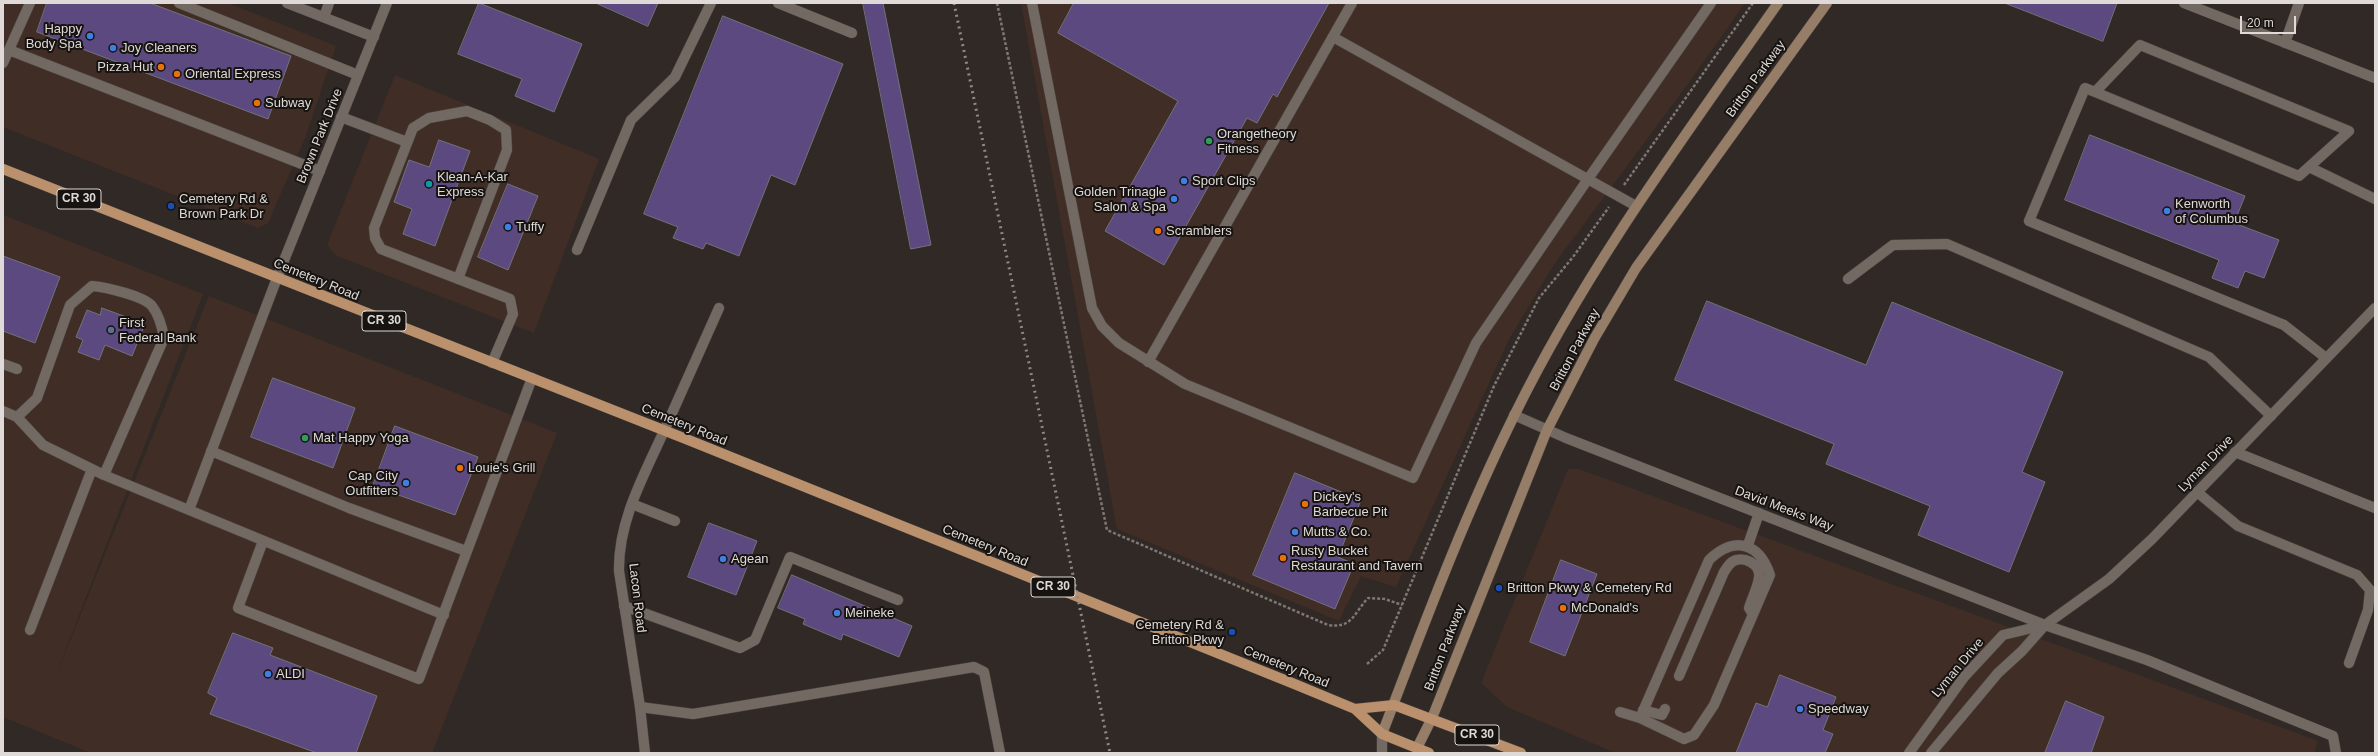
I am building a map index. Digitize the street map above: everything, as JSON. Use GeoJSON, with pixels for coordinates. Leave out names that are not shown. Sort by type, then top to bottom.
{"type":"FeatureCollection","features":[{"type":"Feature","properties":{"kind":"main road","name":"Britton Parkway"},"geometry":{"type":"LineString","coordinates":[[1382,734],[1470,511],[1514,415],[1568,316],[1636,206],[1778,3]]}},
{"type":"Feature","properties":{"kind":"main road","name":"Britton Parkway"},"geometry":{"type":"LineString","coordinates":[[1415,750],[1432,718],[1547,430],[1594,339],[1636,268],[1827,3]]}},
{"type":"Feature","properties":{"kind":"main road","name":"Cemetery Road"},"geometry":{"type":"LineString","coordinates":[[3,169],[492,364],[532,378],[1355,709],[1382,734],[1415,750],[1429,753]]}},
{"type":"Feature","properties":{"kind":"main road","name":"Cemetery Road"},"geometry":{"type":"LineString","coordinates":[[1355,709],[1394,705],[1432,718],[1521,753]]}},
{"type":"Feature","properties":{"kind":"street"},"geometry":{"type":"LineString","coordinates":[[3,63],[30,3]]}},
{"type":"Feature","properties":{"kind":"street"},"geometry":{"type":"LineString","coordinates":[[179,3],[358,75]]}},
{"type":"Feature","properties":{"kind":"street"},"geometry":{"type":"LineString","coordinates":[[287,3],[374,37]]}},
{"type":"Feature","properties":{"kind":"street"},"geometry":{"type":"LineString","coordinates":[[324,17],[329,3]]}},
{"type":"Feature","properties":{"kind":"street","name":"Brown Park Drive"},"geometry":{"type":"LineString","coordinates":[[189,510],[276,278],[387,3]]}},
{"type":"Feature","properties":{"kind":"street"},"geometry":{"type":"LineString","coordinates":[[577,250],[631,120],[675,77],[711,3]]}},
{"type":"Feature","properties":{"kind":"street"},"geometry":{"type":"LineString","coordinates":[[778,3],[852,32]]}},
{"type":"Feature","properties":{"kind":"street"},"geometry":{"type":"LineString","coordinates":[[1032,3],[1092,308],[1102,326],[1119,343],[1185,384],[1413,478],[1476,343],[1711,3]]}},
{"type":"Feature","properties":{"kind":"street"},"geometry":{"type":"LineString","coordinates":[[1148,362],[1352,3]]}},
{"type":"Feature","properties":{"kind":"street"},"geometry":{"type":"LineString","coordinates":[[2184,3],[2375,78]]}},
{"type":"Feature","properties":{"kind":"street"},"geometry":{"type":"LineString","coordinates":[[2285,42],[2299,3]]}},
{"type":"Feature","properties":{"kind":"street"},"geometry":{"type":"LineString","coordinates":[[1333,37],[1636,206]]}},
{"type":"Feature","properties":{"kind":"street"},"geometry":{"type":"LineString","coordinates":[[2095,92],[2140,45],[2349,131],[2299,176],[2085,88],[2029,221],[2284,325],[2326,358]]}},
{"type":"Feature","properties":{"kind":"street"},"geometry":{"type":"LineString","coordinates":[[9,50],[320,171]]}},
{"type":"Feature","properties":{"kind":"street"},"geometry":{"type":"LineString","coordinates":[[458,279],[507,150],[506,130],[490,120],[467,111],[429,118],[413,128],[374,228],[375,238],[381,249],[458,279],[510,299],[513,314],[492,364]]}},
{"type":"Feature","properties":{"kind":"street"},"geometry":{"type":"LineString","coordinates":[[342,116],[407,142]]}},
{"type":"Feature","properties":{"kind":"street"},"geometry":{"type":"LineString","coordinates":[[2309,167],[2375,199]]}},
{"type":"Feature","properties":{"kind":"street"},"geometry":{"type":"LineString","coordinates":[[1848,279],[1893,245],[1947,244],[2209,357],[2271,416]]}},
{"type":"Feature","properties":{"kind":"street"},"geometry":{"type":"LineString","coordinates":[[17,416],[37,398],[70,305],[92,286],[110,287],[150,304],[161,320],[164,338],[104,475]]}},
{"type":"Feature","properties":{"kind":"street","name":"Lacon Road"},"geometry":{"type":"LineString","coordinates":[[645,753],[640,706],[624,606],[619,555],[623,532],[632,504],[719,308]]}},
{"type":"Feature","properties":{"kind":"street","name":"Lyman Drive"},"geometry":{"type":"LineString","coordinates":[[1931,753],[1998,673],[2022,651],[2045,625],[2108,579],[2197,492],[2375,308]]}},
{"type":"Feature","properties":{"kind":"street"},"geometry":{"type":"LineString","coordinates":[[3,364],[17,369]]}},
{"type":"Feature","properties":{"kind":"street"},"geometry":{"type":"LineString","coordinates":[[263,541],[238,608],[419,679],[532,378]]}},
{"type":"Feature","properties":{"kind":"street"},"geometry":{"type":"LineString","coordinates":[[3,411],[17,416],[43,445],[104,475],[444,615]]}},
{"type":"Feature","properties":{"kind":"street","name":"David Meeks Way"},"geometry":{"type":"LineString","coordinates":[[1514,415],[1547,430],[2045,625],[2147,660],[2333,736],[2336,753]]}},
{"type":"Feature","properties":{"kind":"street"},"geometry":{"type":"LineString","coordinates":[[211,451],[349,508],[466,551]]}},
{"type":"Feature","properties":{"kind":"street"},"geometry":{"type":"LineString","coordinates":[[2236,452],[2375,508]]}},
{"type":"Feature","properties":{"kind":"street"},"geometry":{"type":"LineString","coordinates":[[30,630],[92,469]]}},
{"type":"Feature","properties":{"kind":"street"},"geometry":{"type":"LineString","coordinates":[[2197,492],[2238,526],[2358,575],[2370,590],[2368,610],[2349,663]]}},
{"type":"Feature","properties":{"kind":"street"},"geometry":{"type":"LineString","coordinates":[[632,504],[675,521]]}},
{"type":"Feature","properties":{"kind":"street"},"geometry":{"type":"LineString","coordinates":[[1748,545],[1759,513]]}},
{"type":"Feature","properties":{"kind":"street"},"geometry":{"type":"LineString","coordinates":[[1731,545],[1748,545],[1760,554],[1770,575],[1714,705],[1694,735],[1684,739],[1642,714],[1709,560],[1719,550],[1731,545]]}},
{"type":"Feature","properties":{"kind":"street"},"geometry":{"type":"LineString","coordinates":[[624,606],[740,648],[755,640],[790,557],[898,600]]}},
{"type":"Feature","properties":{"kind":"street"},"geometry":{"type":"LineString","coordinates":[[1679,676],[1724,572],[1732,562],[1741,559],[1757,566],[1760,576],[1749,608],[1753,615]]}},
{"type":"Feature","properties":{"kind":"street","name":"Lyman Drive"},"geometry":{"type":"LineString","coordinates":[[1909,753],[1964,678],[2003,635],[2045,625]]}},
{"type":"Feature","properties":{"kind":"street"},"geometry":{"type":"LineString","coordinates":[[640,706],[694,714],[974,667],[984,672],[1000,753]]}},
{"type":"Feature","properties":{"kind":"street"},"geometry":{"type":"LineString","coordinates":[[1620,712],[1662,715],[1664,709]]}},
{"type":"Feature","properties":{"kind":"street"},"geometry":{"type":"LineString","coordinates":[[1382,734],[1382,753]]}},
{"type":"Feature","properties":{"kind":"path"},"geometry":{"type":"LineString","coordinates":[[997,3],[1107,530],[1328,625],[1338,627],[1351,621],[1359,607],[1368,598],[1384,599],[1402,605]]}},
{"type":"Feature","properties":{"kind":"shaded area"},"geometry":{"type":"Polygon","coordinates":[[[3,3],[228,3],[336,46],[305,138],[268,223],[258,228],[3,127],[3,3]]]}},
{"type":"Feature","properties":{"kind":"shaded area"},"geometry":{"type":"Polygon","coordinates":[[[1021,3],[1745,3],[1690,81],[1555,263],[1509,339],[1396,587],[1361,576],[1339,621],[1117,529],[1021,3]]]}},
{"type":"Feature","properties":{"kind":"shaded area"},"geometry":{"type":"Polygon","coordinates":[[[395,75],[599,159],[534,333],[335,255],[327,245],[395,75]]]}},
{"type":"Feature","properties":{"kind":"shaded area"},"geometry":{"type":"Polygon","coordinates":[[[3,215],[203,294],[51,688],[209,296],[557,433],[432,753],[91,753],[3,717],[3,215]]]}},
{"type":"Feature","properties":{"kind":"shaded area"},"geometry":{"type":"Polygon","coordinates":[[[1568,469],[1579,469],[2318,741],[2314,753],[1616,753],[1507,707],[1481,683],[1568,469]]]}},
{"type":"Feature","properties":{"kind":"building"},"geometry":{"type":"Polygon","coordinates":[[[47,3],[150,3],[291,56],[268,119],[37,32],[47,3]]]}},
{"type":"Feature","properties":{"kind":"building"},"geometry":{"type":"Polygon","coordinates":[[[479,3],[582,44],[554,112],[515,96],[522,79],[458,54],[479,3]]]}},
{"type":"Feature","properties":{"kind":"building"},"geometry":{"type":"Polygon","coordinates":[[[596,3],[658,3],[648,26],[596,3]]]}},
{"type":"Feature","properties":{"kind":"building"},"geometry":{"type":"Polygon","coordinates":[[[863,3],[883,3],[931,245],[911,249],[863,3]]]}},
{"type":"Feature","properties":{"kind":"building"},"geometry":{"type":"Polygon","coordinates":[[[1074,3],[1329,3],[1277,97],[1273,94],[1257,123],[1247,118],[1164,265],[1105,231],[1178,101],[1058,33],[1074,3]]]}},
{"type":"Feature","properties":{"kind":"building"},"geometry":{"type":"Polygon","coordinates":[[[2005,3],[2117,3],[2103,41],[2005,3]]]}},
{"type":"Feature","properties":{"kind":"building"},"geometry":{"type":"Polygon","coordinates":[[[723,16],[843,64],[795,185],[771,175],[739,256],[706,243],[703,249],[673,238],[678,227],[644,214],[723,16]]]}},
{"type":"Feature","properties":{"kind":"building","name":"Kenworth of Columbus"},"geometry":{"type":"Polygon","coordinates":[[[2090,135],[2245,196],[2234,223],[2279,240],[2264,278],[2245,271],[2238,288],[2212,278],[2219,260],[2065,200],[2090,135]]]}},
{"type":"Feature","properties":{"kind":"building","name":"Klean-A-Kar Express"},"geometry":{"type":"Polygon","coordinates":[[[439,140],[470,151],[435,246],[403,234],[412,209],[394,202],[409,160],[429,167],[439,140]]]}},
{"type":"Feature","properties":{"kind":"building","name":"Tuffy"},"geometry":{"type":"Polygon","coordinates":[[[508,184],[538,196],[508,270],[478,257],[508,184]]]}},
{"type":"Feature","properties":{"kind":"building"},"geometry":{"type":"Polygon","coordinates":[[[3,256],[60,277],[35,343],[3,331],[3,256]]]}},
{"type":"Feature","properties":{"kind":"building"},"geometry":{"type":"Polygon","coordinates":[[[1707,301],[1866,365],[1892,302],[2063,372],[2022,472],[2045,482],[2009,572],[1918,535],[1930,506],[1826,464],[1834,444],[1675,380],[1707,301]]]}},
{"type":"Feature","properties":{"kind":"building","name":"First Federal Bank"},"geometry":{"type":"Polygon","coordinates":[[[102,308],[145,324],[132,356],[105,345],[99,360],[78,352],[83,340],[76,337],[87,310],[100,315],[102,308]]]}},
{"type":"Feature","properties":{"kind":"building"},"geometry":{"type":"Polygon","coordinates":[[[273,378],[355,408],[333,468],[251,437],[273,378]]]}},
{"type":"Feature","properties":{"kind":"building"},"geometry":{"type":"Polygon","coordinates":[[[395,426],[478,457],[455,515],[373,486],[395,426]]]}},
{"type":"Feature","properties":{"kind":"building"},"geometry":{"type":"Polygon","coordinates":[[[1295,473],[1361,500],[1338,557],[1354,564],[1335,609],[1253,575],[1295,473]]]}},
{"type":"Feature","properties":{"kind":"building","name":"Agean"},"geometry":{"type":"Polygon","coordinates":[[[709,523],[757,541],[736,595],[688,577],[709,523]]]}},
{"type":"Feature","properties":{"kind":"building","name":"McDonald's"},"geometry":{"type":"Polygon","coordinates":[[[1561,560],[1597,574],[1565,656],[1530,642],[1561,560]]]}},
{"type":"Feature","properties":{"kind":"building","name":"Meineke"},"geometry":{"type":"Polygon","coordinates":[[[792,575],[912,626],[899,657],[843,634],[841,640],[803,624],[805,619],[778,608],[792,575]]]}},
{"type":"Feature","properties":{"kind":"building","name":"ALDI"},"geometry":{"type":"Polygon","coordinates":[[[233,633],[273,648],[270,655],[377,696],[356,753],[317,753],[210,714],[217,698],[208,693],[233,633]]]}},
{"type":"Feature","properties":{"kind":"building"},"geometry":{"type":"Polygon","coordinates":[[[1780,675],[1836,697],[1823,730],[1833,734],[1825,753],[1736,753],[1756,703],[1767,707],[1780,675]]]}},
{"type":"Feature","properties":{"kind":"building"},"geometry":{"type":"Polygon","coordinates":[[[2066,701],[2104,717],[2091,753],[2045,753],[2066,701]]]}},
{"type":"Feature","properties":{"kind":"railway"},"geometry":{"type":"LineString","coordinates":[[954,3],[1110,753]]}},
{"type":"Feature","properties":{"kind":"place","name":"Happy Body Spa"},"geometry":{"type":"Point","coordinates":[90,36]}},
{"type":"Feature","properties":{"kind":"place","name":"Joy Cleaners"},"geometry":{"type":"Point","coordinates":[113,48]}},
{"type":"Feature","properties":{"kind":"place","name":"Pizza Hut"},"geometry":{"type":"Point","coordinates":[161,67]}},
{"type":"Feature","properties":{"kind":"place","name":"Oriental Express"},"geometry":{"type":"Point","coordinates":[177,74]}},
{"type":"Feature","properties":{"kind":"place","name":"Subway"},"geometry":{"type":"Point","coordinates":[257,103]}},
{"type":"Feature","properties":{"kind":"place","name":"Orangetheory Fitness"},"geometry":{"type":"Point","coordinates":[1209,141]}},
{"type":"Feature","properties":{"kind":"place","name":"Sport Clips"},"geometry":{"type":"Point","coordinates":[1184,181]}},
{"type":"Feature","properties":{"kind":"place","name":"Klean-A-Kar Express"},"geometry":{"type":"Point","coordinates":[429,184]}},
{"type":"Feature","properties":{"kind":"place","name":"Golden Trinagle Salon & Spa"},"geometry":{"type":"Point","coordinates":[1174,199]}},
{"type":"Feature","properties":{"kind":"place","name":"Cemetery Rd & Brown Park Dr"},"geometry":{"type":"Point","coordinates":[171,206]}},
{"type":"Feature","properties":{"kind":"place","name":"Kenworth of Columbus"},"geometry":{"type":"Point","coordinates":[2167,211]}},
{"type":"Feature","properties":{"kind":"place","name":"Tuffy"},"geometry":{"type":"Point","coordinates":[508,227]}},
{"type":"Feature","properties":{"kind":"place","name":"Scramblers"},"geometry":{"type":"Point","coordinates":[1158,231]}},
{"type":"Feature","properties":{"kind":"place","name":"First Federal Bank"},"geometry":{"type":"Point","coordinates":[111,330]}},
{"type":"Feature","properties":{"kind":"place","name":"Mat Happy Yoga"},"geometry":{"type":"Point","coordinates":[305,438]}},
{"type":"Feature","properties":{"kind":"place","name":"Louie's Grill"},"geometry":{"type":"Point","coordinates":[460,468]}},
{"type":"Feature","properties":{"kind":"place","name":"Cap City Outfitters"},"geometry":{"type":"Point","coordinates":[406,483]}},
{"type":"Feature","properties":{"kind":"place","name":"Dickey's Barbecue Pit"},"geometry":{"type":"Point","coordinates":[1305,504]}},
{"type":"Feature","properties":{"kind":"place","name":"Mutts & Co."},"geometry":{"type":"Point","coordinates":[1295,532]}},
{"type":"Feature","properties":{"kind":"place","name":"Rusty Bucket Restaurant and Tavern"},"geometry":{"type":"Point","coordinates":[1283,558]}},
{"type":"Feature","properties":{"kind":"place","name":"Agean"},"geometry":{"type":"Point","coordinates":[723,559]}},
{"type":"Feature","properties":{"kind":"place","name":"Britton Pkwy & Cemetery Rd"},"geometry":{"type":"Point","coordinates":[1499,588]}},
{"type":"Feature","properties":{"kind":"place","name":"McDonald's"},"geometry":{"type":"Point","coordinates":[1563,608]}},
{"type":"Feature","properties":{"kind":"place","name":"Meineke"},"geometry":{"type":"Point","coordinates":[837,613]}},
{"type":"Feature","properties":{"kind":"place","name":"Cemetery Rd & Britton Pkwy"},"geometry":{"type":"Point","coordinates":[1232,632]}},
{"type":"Feature","properties":{"kind":"place","name":"ALDI"},"geometry":{"type":"Point","coordinates":[268,674]}},
{"type":"Feature","properties":{"kind":"place","name":"Speedway"},"geometry":{"type":"Point","coordinates":[1800,709]}}]}
